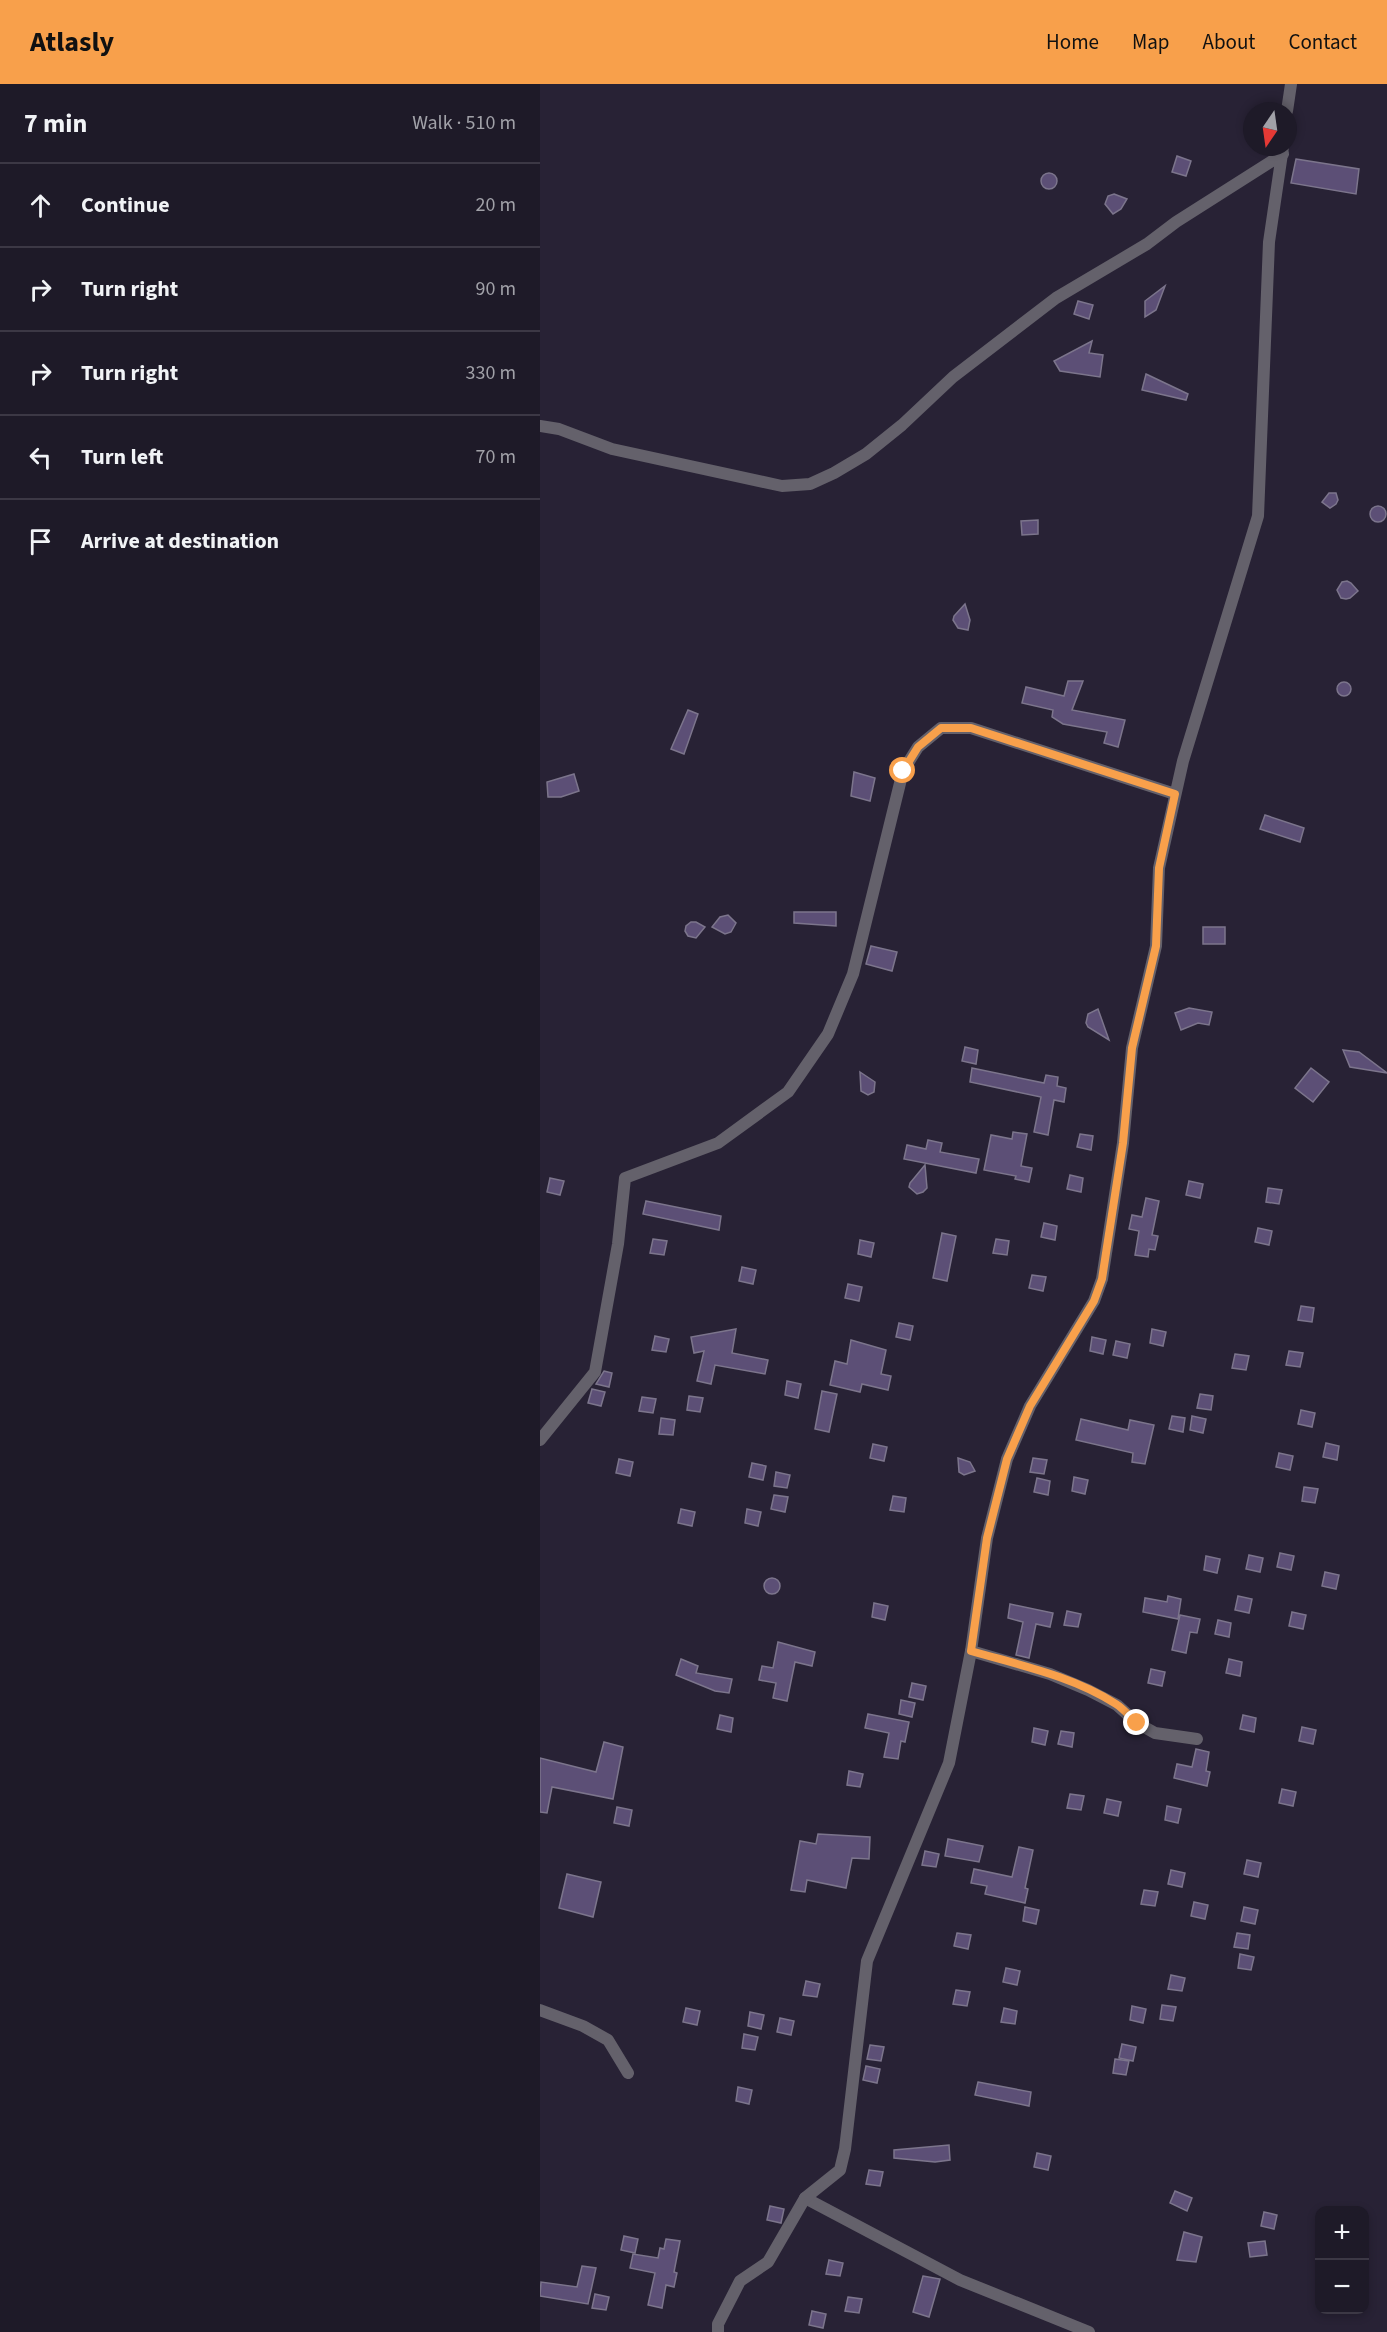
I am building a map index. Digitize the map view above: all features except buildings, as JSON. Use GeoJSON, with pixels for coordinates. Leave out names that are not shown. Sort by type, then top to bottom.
{"type":"FeatureCollection","features":[{"type":"Feature","properties":{"kind":"street"},"geometry":{"type":"LineString","coordinates":[[1288,102],[1291,84]]}},
{"type":"Feature","properties":{"kind":"street"},"geometry":{"type":"LineString","coordinates":[[540,426],[560,429],[612,449],[771,484],[782,486],[810,484],[866,454],[902,425],[953,377],[1056,298],[1147,244],[1274,156]]}},
{"type":"Feature","properties":{"kind":"street"},"geometry":{"type":"LineString","coordinates":[[718,2332],[718,2324],[740,2281],[768,2262],[805,2198],[840,2170],[845,2149],[867,1961],[949,1763],[971,1651],[987,1538],[1007,1459],[1030,1406],[1094,1301],[1102,1279],[1123,1143],[1132,1048],[1156,946],[1159,868],[1183,761],[1258,516],[1269,242],[1282,156]]}},
{"type":"Feature","properties":{"kind":"street"},"geometry":{"type":"LineString","coordinates":[[540,1440],[595,1372],[618,1244],[624,1178],[718,1143],[788,1092],[828,1035],[853,974],[903,771],[918,747],[941,728],[971,728],[1175,794]]}},
{"type":"Feature","properties":{"kind":"street"},"geometry":{"type":"LineString","coordinates":[[971,1651],[1050,1674],[1088,1690],[1117,1705],[1137,1723],[1155,1733],[1197,1739]]}},
{"type":"Feature","properties":{"kind":"street"},"geometry":{"type":"LineString","coordinates":[[540,2010],[583,2026],[608,2040],[628,2073]]}},
{"type":"Feature","properties":{"kind":"street"},"geometry":{"type":"LineString","coordinates":[[805,2198],[960,2280],[1089,2332]]}},
{"type":"Feature","properties":{"kind":"route"},"geometry":{"type":"LineString","coordinates":[[903,771],[918,747],[941,728],[971,728],[1175,794],[1159,868],[1156,946],[1132,1048],[1123,1143],[1102,1279],[1094,1301],[1030,1406],[1007,1459],[987,1538],[971,1651],[1050,1674],[1088,1690],[1117,1705],[1137,1723]]}}]}
